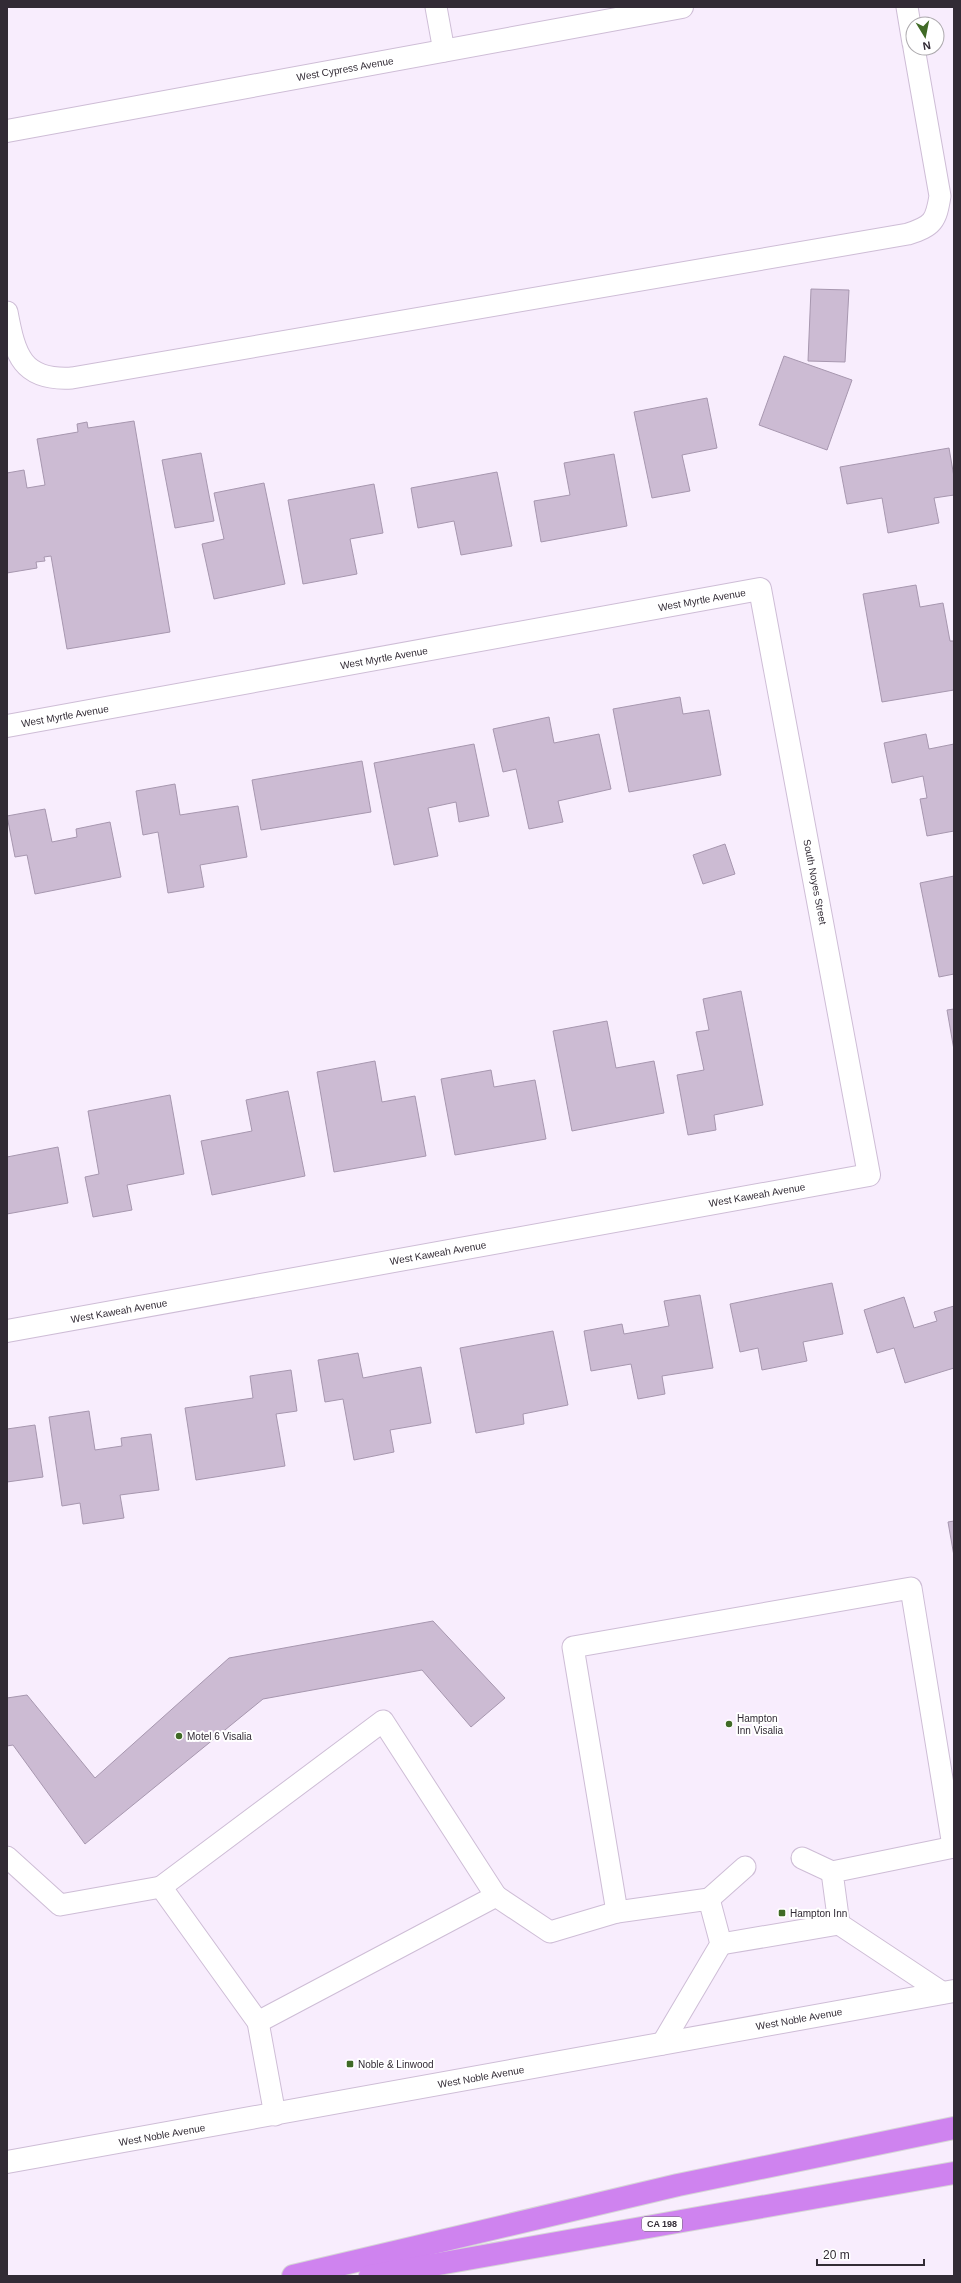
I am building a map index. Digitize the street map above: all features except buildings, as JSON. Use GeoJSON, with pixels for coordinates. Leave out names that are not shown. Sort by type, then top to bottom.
{"type":"FeatureCollection","features":[{"type":"Feature","properties":{"kind":"highway"},"geometry":{"type":"LineString","coordinates":[[293,2276],[678,2185],[954,2128]]}},
{"type":"Feature","properties":{"kind":"highway","name":"CA 198"},"geometry":{"type":"LineString","coordinates":[[370,2276],[954,2172]]}},
{"type":"Feature","properties":{"kind":"street","name":"West Cypress Avenue"},"geometry":{"type":"LineString","coordinates":[[7,131],[682,7]]}},
{"type":"Feature","properties":{"kind":"street","name":"West Myrtle Avenue"},"geometry":{"type":"LineString","coordinates":[[7,726],[760,590]]}},
{"type":"Feature","properties":{"kind":"street","name":"South Noyes Street"},"geometry":{"type":"LineString","coordinates":[[760,590],[869,1175]]}},
{"type":"Feature","properties":{"kind":"street","name":"West Kaweah Avenue"},"geometry":{"type":"LineString","coordinates":[[7,1331],[869,1175]]}},
{"type":"Feature","properties":{"kind":"street","name":"West Noble Avenue"},"geometry":{"type":"LineString","coordinates":[[7,2162],[275,2115],[949,1992]]}},
{"type":"Feature","properties":{"kind":"lane"},"geometry":{"type":"LineString","coordinates":[[436,7],[444,51]]}},
{"type":"Feature","properties":{"kind":"lane"},"geometry":{"type":"LineString","coordinates":[[7,312],[12,338],[20,360],[35,373],[52,379],[72,378],[908,234],[927,228],[938,214],[940,196],[915,56]]}},
{"type":"Feature","properties":{"kind":"lane"},"geometry":{"type":"LineString","coordinates":[[617,1912],[573,1647],[911,1588],[954,1846],[832,1872],[802,1858]]}},
{"type":"Feature","properties":{"kind":"lane"},"geometry":{"type":"LineString","coordinates":[[7,1857],[60,1905],[160,1887],[383,1721],[496,1896],[550,1932],[617,1912],[709,1899],[745,1867]]}},
{"type":"Feature","properties":{"kind":"lane"},"geometry":{"type":"LineString","coordinates":[[832,1872],[839,1924]]}},
{"type":"Feature","properties":{"kind":"lane"},"geometry":{"type":"LineString","coordinates":[[160,1887],[258,2022],[275,2115]]}},
{"type":"Feature","properties":{"kind":"lane"},"geometry":{"type":"LineString","coordinates":[[258,2022],[496,1896]]}},
{"type":"Feature","properties":{"kind":"lane"},"geometry":{"type":"LineString","coordinates":[[662,2044],[721,1944],[709,1899]]}},
{"type":"Feature","properties":{"kind":"lane"},"geometry":{"type":"LineString","coordinates":[[721,1944],[839,1924],[949,1992]]}},
{"type":"Feature","properties":{"kind":"place","name":"Hampton Inn Visalia"},"geometry":{"type":"Point","coordinates":[729,1724]}},
{"type":"Feature","properties":{"kind":"place","name":"Motel 6 Visalia"},"geometry":{"type":"Point","coordinates":[179,1736]}},
{"type":"Feature","properties":{"kind":"place","name":"Hampton Inn"},"geometry":{"type":"Point","coordinates":[782,1913]}},
{"type":"Feature","properties":{"kind":"place","name":"Noble & Linwood"},"geometry":{"type":"Point","coordinates":[350,2064]}}]}
